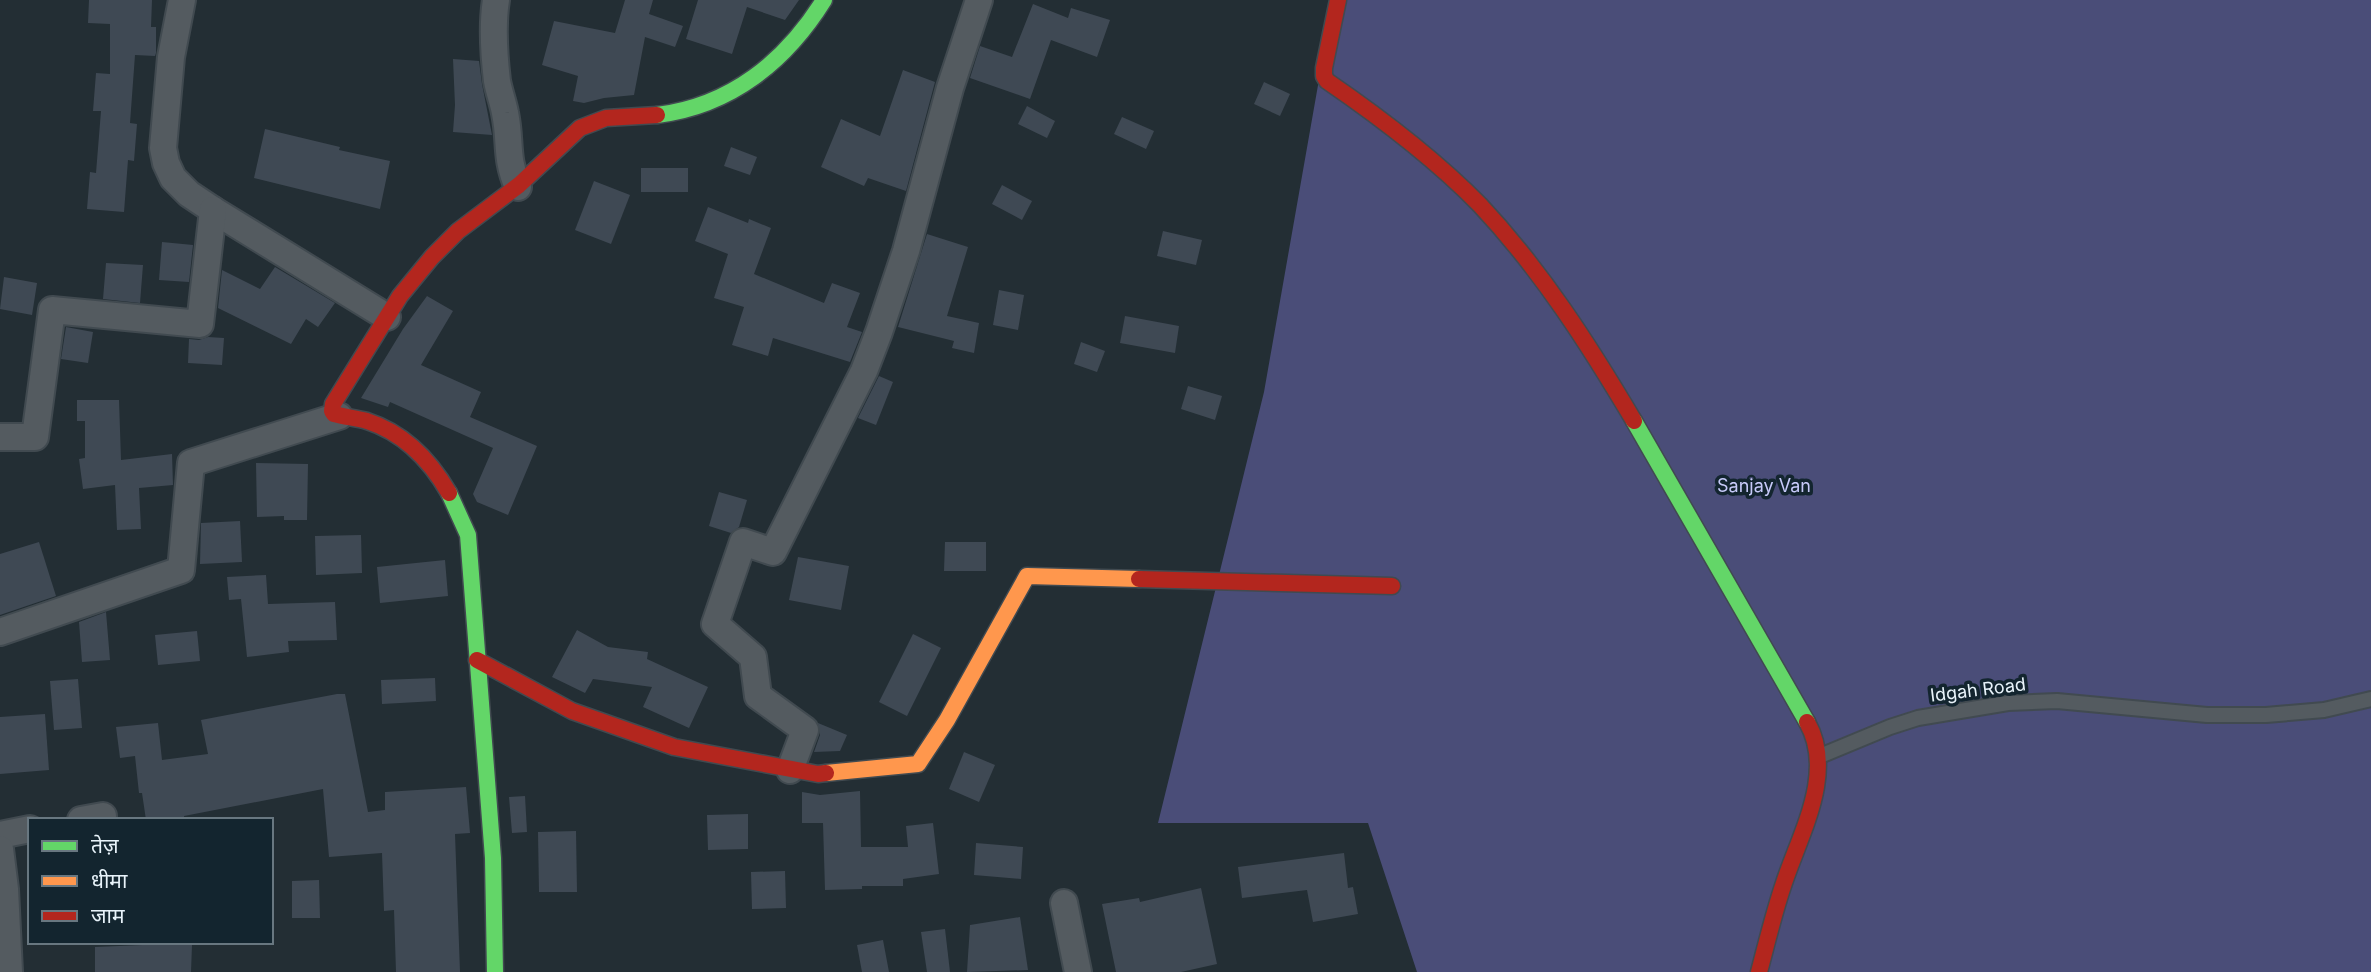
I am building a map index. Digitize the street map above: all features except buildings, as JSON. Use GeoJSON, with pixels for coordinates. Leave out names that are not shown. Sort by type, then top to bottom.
{"type":"FeatureCollection","features":[{"type":"Feature","properties":{"kind":"street"},"geometry":{"type":"LineString","coordinates":[[182,0],[171,57],[163,148],[173,178],[189,194],[213,210],[387,317]]}},
{"type":"Feature","properties":{"kind":"street"},"geometry":{"type":"LineString","coordinates":[[496,0],[494,16],[497,82],[506,114],[507,151],[511,171],[518,187]]}},
{"type":"Feature","properties":{"kind":"street"},"geometry":{"type":"LineString","coordinates":[[495,972],[493,858],[468,535],[447,487],[420,452],[399,436],[366,421],[339,416],[332,411],[332,404],[372,338],[429,260],[450,238],[518,187],[585,124],[620,117],[666,114],[696,108],[723,97],[777,61],[804,31],[824,0]]}},
{"type":"Feature","properties":{"kind":"street"},"geometry":{"type":"LineString","coordinates":[[790,770],[805,730],[758,696],[753,657],[715,624],[743,542],[772,552],[864,371],[906,251],[950,88],[979,0]]}},
{"type":"Feature","properties":{"kind":"street"},"geometry":{"type":"LineString","coordinates":[[1338,0],[1324,68],[1327,81],[1383,119],[1443,169],[1497,224],[1541,278],[1630,413],[1810,728],[1818,757],[1815,790],[1807,821],[1784,883],[1759,972]]}},
{"type":"Feature","properties":{"kind":"street"},"geometry":{"type":"LineString","coordinates":[[0,437],[34,438],[52,310],[200,324],[213,210]]}},
{"type":"Feature","properties":{"kind":"street"},"geometry":{"type":"LineString","coordinates":[[0,632],[181,570],[191,463],[339,416]]}},
{"type":"Feature","properties":{"kind":"street"},"geometry":{"type":"LineString","coordinates":[[477,660],[572,711],[674,747],[818,774],[918,764],[947,720],[1027,576],[1392,586]]}},
{"type":"Feature","properties":{"kind":"street"},"geometry":{"type":"LineString","coordinates":[[0,835],[28,829]]}},
{"type":"Feature","properties":{"kind":"street"},"geometry":{"type":"LineString","coordinates":[[0,849],[9,972]]}},
{"type":"Feature","properties":{"kind":"street"},"geometry":{"type":"LineString","coordinates":[[1064,903],[1078,972]]}},
{"type":"Feature","properties":{"kind":"lane","name":"Idgah Road"},"geometry":{"type":"LineString","coordinates":[[1818,757],[1918,718],[2008,703],[2057,701],[2207,715],[2266,715],[2324,710],[2371,699]]}},
{"type":"Feature","properties":{"kind":"green space","name":"Sanjay Van"},"geometry":{"type":"Polygon","coordinates":[[[1333,0],[2371,0],[2371,972],[1417,972],[1368,823],[1158,823],[1264,392],[1333,0]]]}},
{"type":"Feature","properties":{"kind":"traffic: fast"},"geometry":{"type":"LineString","coordinates":[[657,115],[709,102],[754,77],[792,42],[824,0]]}},
{"type":"Feature","properties":{"kind":"traffic: fast"},"geometry":{"type":"LineString","coordinates":[[1634,421],[1807,722]]}},
{"type":"Feature","properties":{"kind":"traffic: fast"},"geometry":{"type":"LineString","coordinates":[[449,493],[468,535],[493,858],[495,972]]}},
{"type":"Feature","properties":{"kind":"traffic: slow"},"geometry":{"type":"LineString","coordinates":[[826,773],[918,764],[947,720],[1027,576],[1139,579]]}},
{"type":"Feature","properties":{"kind":"traffic: jam"},"geometry":{"type":"LineString","coordinates":[[1338,0],[1324,68],[1327,81],[1406,139],[1480,205],[1544,282],[1600,364],[1634,421]]}},
{"type":"Feature","properties":{"kind":"traffic: jam"},"geometry":{"type":"LineString","coordinates":[[449,493],[424,459],[404,440],[367,421],[334,414],[333,404],[400,296],[458,231],[519,185],[580,128],[606,118],[657,115]]}},
{"type":"Feature","properties":{"kind":"traffic: jam"},"geometry":{"type":"LineString","coordinates":[[1139,579],[1392,586]]}},
{"type":"Feature","properties":{"kind":"traffic: jam"},"geometry":{"type":"LineString","coordinates":[[477,660],[572,711],[674,747],[818,774],[826,773]]}},
{"type":"Feature","properties":{"kind":"traffic: jam"},"geometry":{"type":"LineString","coordinates":[[1759,972],[1777,905],[1806,824],[1817,782],[1815,742],[1807,722]]}}]}
